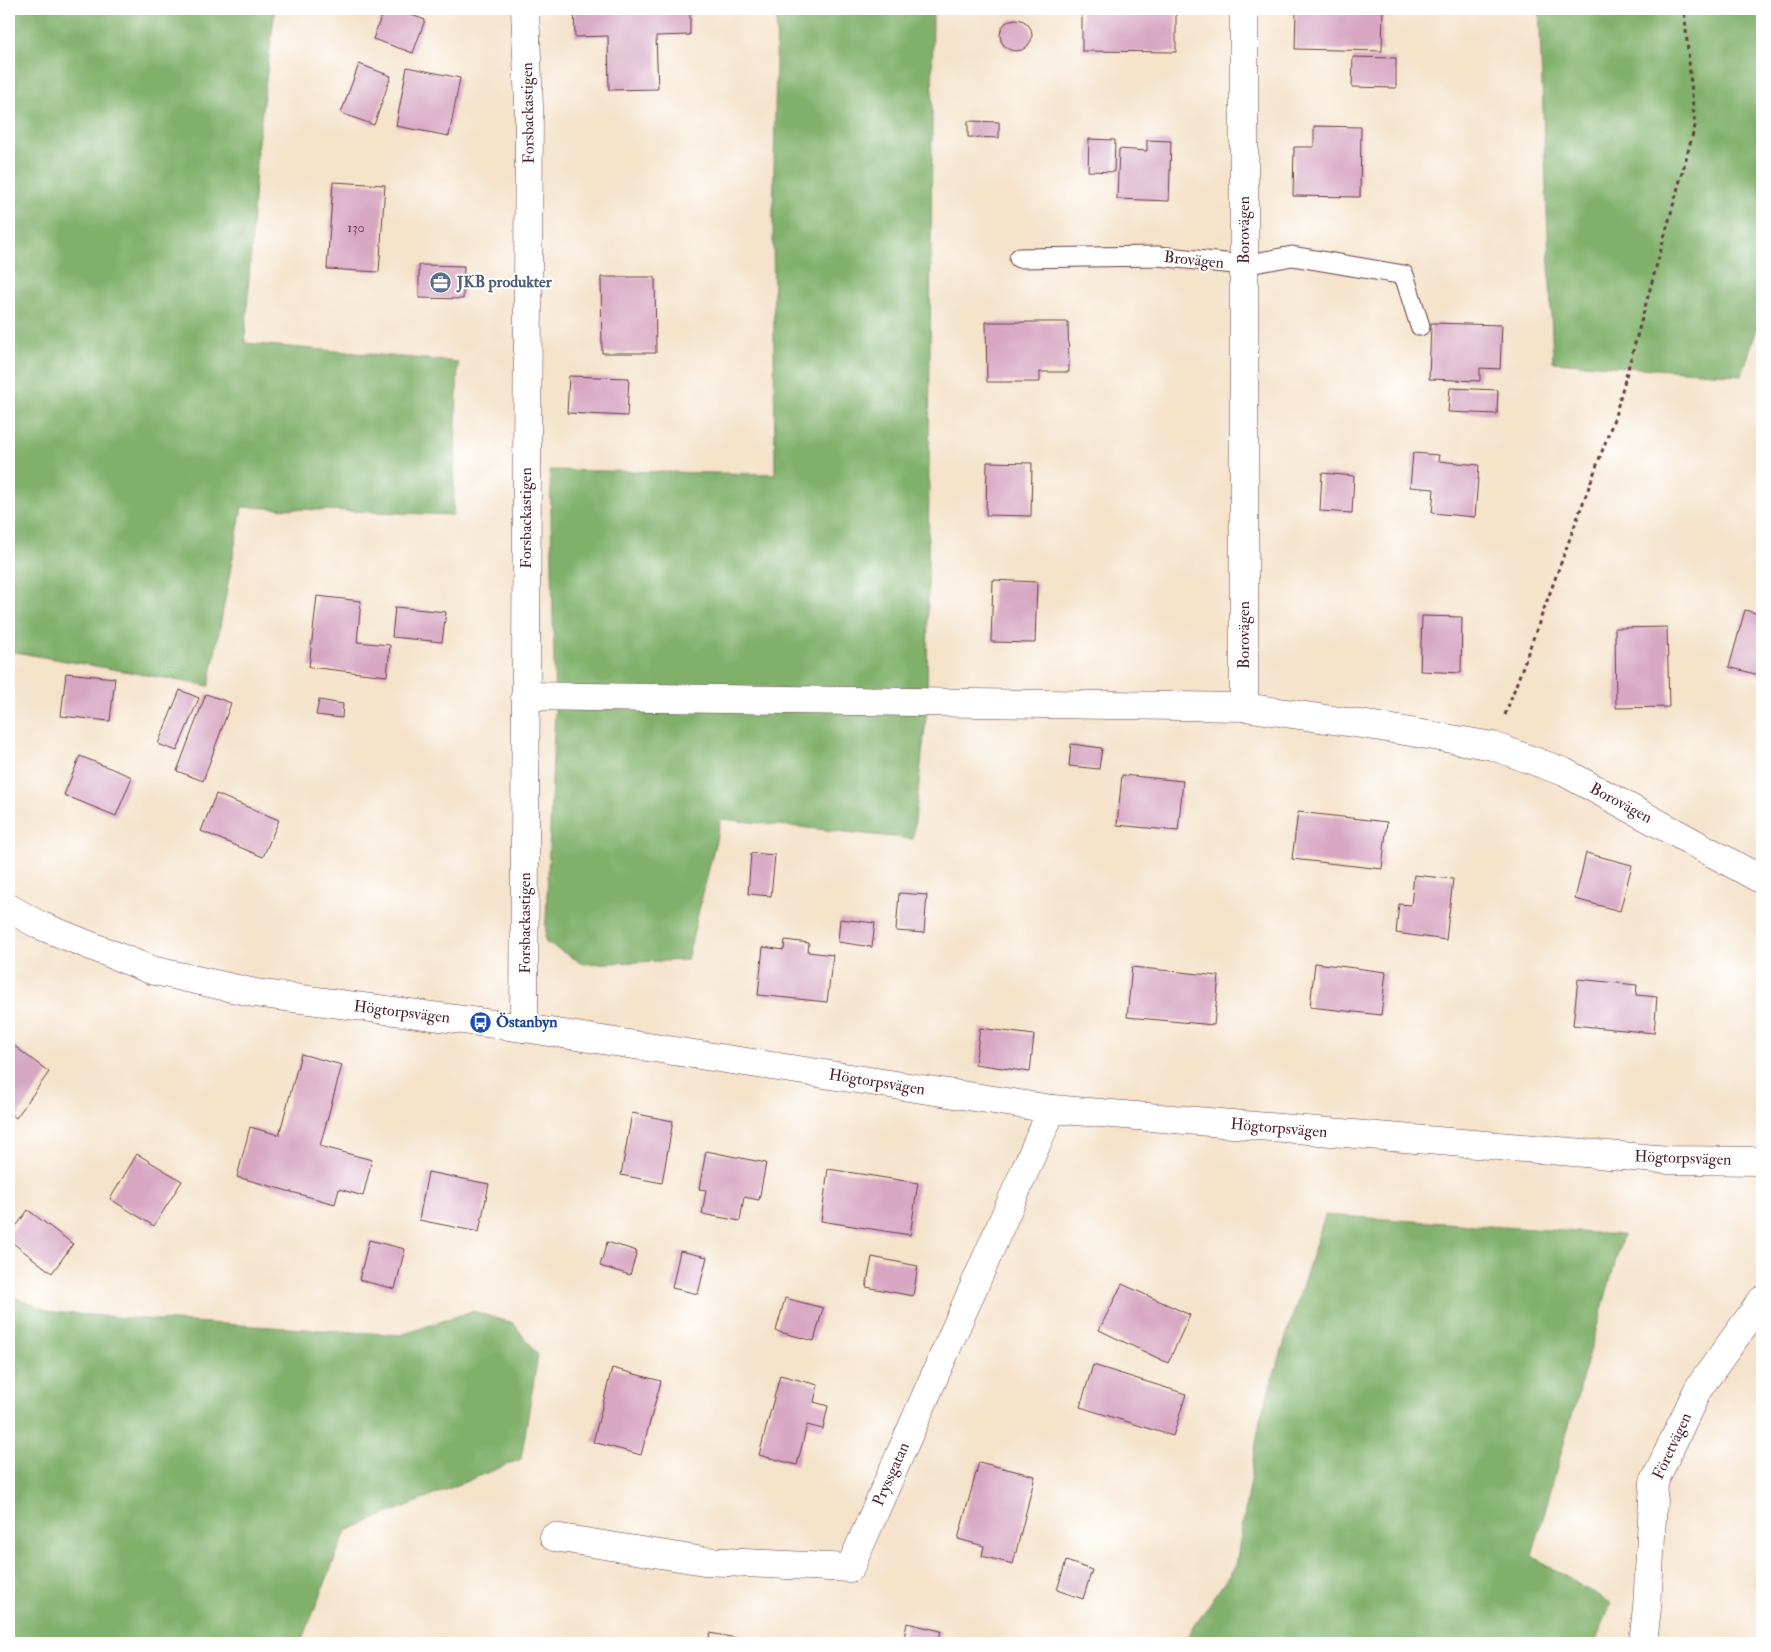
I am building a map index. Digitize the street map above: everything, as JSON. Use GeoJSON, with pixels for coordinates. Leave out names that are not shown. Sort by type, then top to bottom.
{"type":"FeatureCollection","features":[{"type":"Feature","properties":{"kind":"street","name":"Forsbackastigen"},"geometry":{"type":"LineString","coordinates":[[524,1028],[529,106],[525,9]]}},
{"type":"Feature","properties":{"kind":"street","name":"Borovägen"},"geometry":{"type":"LineString","coordinates":[[1244,9],[1244,707],[1493,746],[1564,772],[1762,880]]}},
{"type":"Feature","properties":{"kind":"street"},"geometry":{"type":"LineString","coordinates":[[526,696],[1244,707]]}},
{"type":"Feature","properties":{"kind":"street","name":"Högtorpsvägen"},"geometry":{"type":"LineString","coordinates":[[9,908],[39,925],[151,970],[254,992],[524,1028],[1052,1109],[1669,1160],[1762,1161]]}},
{"type":"Feature","properties":{"kind":"street","name":"Pryssgatan"},"geometry":{"type":"LineString","coordinates":[[554,1538],[704,1561],[850,1568],[1052,1109]]}},
{"type":"Feature","properties":{"kind":"street","name":"Företvägen"},"geometry":{"type":"LineString","coordinates":[[1643,1643],[1647,1608],[1654,1482],[1698,1389],[1762,1300]]}},
{"type":"Feature","properties":{"kind":"lane","name":"Brovägen"},"geometry":{"type":"LineString","coordinates":[[1019,258],[1158,256],[1244,265],[1292,256],[1404,275],[1420,326]]}},
{"type":"Feature","properties":{"kind":"path"},"geometry":{"type":"LineString","coordinates":[[1493,746],[1614,416],[1695,126],[1684,9]]}},
{"type":"Feature","properties":{"kind":"green space"},"geometry":{"type":"Polygon","coordinates":[[[9,9],[275,9],[257,150],[245,343],[458,362],[453,515],[242,507],[209,686],[9,651],[9,9]]]}},
{"type":"Feature","properties":{"kind":"green space"},"geometry":{"type":"Polygon","coordinates":[[[777,9],[933,9],[927,709],[913,839],[721,819],[687,960],[584,964],[545,942],[555,711],[550,470],[775,474],[773,217],[777,9]]]}},
{"type":"Feature","properties":{"kind":"green space"},"geometry":{"type":"Polygon","coordinates":[[[1539,9],[1762,9],[1762,313],[1742,375],[1553,362],[1539,9]]]}},
{"type":"Feature","properties":{"kind":"green space"},"geometry":{"type":"Polygon","coordinates":[[[1325,1215],[1623,1235],[1532,1556],[1611,1604],[1595,1643],[1183,1643],[1236,1565],[1260,1419],[1325,1215]]]}},
{"type":"Feature","properties":{"kind":"green space"},"geometry":{"type":"Polygon","coordinates":[[[9,1295],[51,1312],[401,1335],[472,1311],[513,1323],[538,1355],[521,1459],[346,1531],[301,1643],[9,1643],[9,1295]]]}},
{"type":"Feature","properties":{"kind":"building"},"geometry":{"type":"Polygon","coordinates":[[[384,9],[396,9],[425,20],[413,53],[373,39],[384,9]]]}},
{"type":"Feature","properties":{"kind":"building"},"geometry":{"type":"Polygon","coordinates":[[[574,9],[690,9],[690,35],[656,36],[658,89],[609,90],[608,36],[575,37],[574,9]]]}},
{"type":"Feature","properties":{"kind":"building"},"geometry":{"type":"Polygon","coordinates":[[[1082,9],[1176,9],[1176,52],[1082,51],[1082,9]]]}},
{"type":"Feature","properties":{"kind":"building"},"geometry":{"type":"Polygon","coordinates":[[[1296,9],[1383,9],[1382,51],[1295,49],[1296,9]]]}},
{"type":"Feature","properties":{"kind":"building"},"geometry":{"type":"Polygon","coordinates":[[[1016,19],[1027,24],[1032,35],[1027,46],[1016,51],[1005,46],[1000,35],[1005,24],[1016,19]]]}},
{"type":"Feature","properties":{"kind":"building"},"geometry":{"type":"Polygon","coordinates":[[[1353,57],[1396,58],[1396,88],[1352,87],[1353,57]]]}},
{"type":"Feature","properties":{"kind":"building"},"geometry":{"type":"Polygon","coordinates":[[[359,64],[391,76],[374,125],[341,113],[359,64]]]}},
{"type":"Feature","properties":{"kind":"building"},"geometry":{"type":"Polygon","coordinates":[[[407,67],[460,78],[449,136],[396,126],[407,67]]]}},
{"type":"Feature","properties":{"kind":"building"},"geometry":{"type":"Polygon","coordinates":[[[968,121],[999,122],[999,138],[968,137],[968,121]]]}},
{"type":"Feature","properties":{"kind":"building"},"geometry":{"type":"Polygon","coordinates":[[[1314,126],[1361,127],[1360,197],[1293,196],[1294,147],[1314,147],[1314,126]]]}},
{"type":"Feature","properties":{"kind":"building"},"geometry":{"type":"Polygon","coordinates":[[[1089,139],[1115,140],[1114,172],[1088,171],[1089,139]]]}},
{"type":"Feature","properties":{"kind":"building"},"geometry":{"type":"Polygon","coordinates":[[[1147,140],[1171,141],[1169,201],[1117,199],[1119,149],[1147,151],[1147,140]]]}},
{"type":"Feature","properties":{"kind":"building"},"geometry":{"type":"Polygon","coordinates":[[[333,182],[385,185],[379,272],[327,269],[333,182]]]}},
{"type":"Feature","properties":{"kind":"building"},"geometry":{"type":"Polygon","coordinates":[[[419,265],[464,266],[463,299],[419,298],[419,265]]]}},
{"type":"Feature","properties":{"kind":"building"},"geometry":{"type":"Polygon","coordinates":[[[601,277],[655,277],[656,353],[602,353],[601,277]]]}},
{"type":"Feature","properties":{"kind":"building"},"geometry":{"type":"Polygon","coordinates":[[[986,322],[1068,322],[1069,372],[1040,372],[1040,382],[987,382],[986,322]]]}},
{"type":"Feature","properties":{"kind":"building"},"geometry":{"type":"Polygon","coordinates":[[[1431,323],[1502,325],[1500,369],[1480,368],[1480,381],[1429,379],[1431,323]]]}},
{"type":"Feature","properties":{"kind":"building"},"geometry":{"type":"Polygon","coordinates":[[[569,376],[629,378],[627,416],[567,413],[569,376]]]}},
{"type":"Feature","properties":{"kind":"building"},"geometry":{"type":"Polygon","coordinates":[[[1450,388],[1498,390],[1497,414],[1448,412],[1450,388]]]}},
{"type":"Feature","properties":{"kind":"building"},"geometry":{"type":"Polygon","coordinates":[[[1413,453],[1439,455],[1438,461],[1479,465],[1475,517],[1432,513],[1434,489],[1410,487],[1413,453]]]}},
{"type":"Feature","properties":{"kind":"building"},"geometry":{"type":"Polygon","coordinates":[[[987,462],[1032,463],[1031,516],[986,515],[987,462]]]}},
{"type":"Feature","properties":{"kind":"building"},"geometry":{"type":"Polygon","coordinates":[[[1322,473],[1354,476],[1352,513],[1320,511],[1322,473]]]}},
{"type":"Feature","properties":{"kind":"building"},"geometry":{"type":"Polygon","coordinates":[[[993,580],[1037,582],[1035,643],[991,642],[993,580]]]}},
{"type":"Feature","properties":{"kind":"building"},"geometry":{"type":"Polygon","coordinates":[[[317,596],[361,601],[357,642],[390,645],[387,676],[309,667],[317,596]]]}},
{"type":"Feature","properties":{"kind":"building"},"geometry":{"type":"Polygon","coordinates":[[[395,607],[446,612],[442,642],[392,637],[395,607]]]}},
{"type":"Feature","properties":{"kind":"building"},"geometry":{"type":"Polygon","coordinates":[[[1745,610],[1762,615],[1762,676],[1729,667],[1745,610]]]}},
{"type":"Feature","properties":{"kind":"building"},"geometry":{"type":"Polygon","coordinates":[[[1422,616],[1462,617],[1461,673],[1420,671],[1422,616]]]}},
{"type":"Feature","properties":{"kind":"building"},"geometry":{"type":"Polygon","coordinates":[[[1667,627],[1669,707],[1616,708],[1615,628],[1667,627]]]}},
{"type":"Feature","properties":{"kind":"building"},"geometry":{"type":"Polygon","coordinates":[[[66,673],[115,678],[110,721],[61,716],[66,673]]]}},
{"type":"Feature","properties":{"kind":"building"},"geometry":{"type":"Polygon","coordinates":[[[180,690],[199,698],[177,751],[158,744],[180,690]]]}},
{"type":"Feature","properties":{"kind":"building"},"geometry":{"type":"Polygon","coordinates":[[[206,694],[231,703],[203,781],[177,771],[206,694]]]}},
{"type":"Feature","properties":{"kind":"building"},"geometry":{"type":"Polygon","coordinates":[[[319,700],[343,704],[342,718],[316,715],[319,700]]]}},
{"type":"Feature","properties":{"kind":"building"},"geometry":{"type":"Polygon","coordinates":[[[1071,744],[1102,748],[1099,769],[1069,766],[1071,744]]]}},
{"type":"Feature","properties":{"kind":"building"},"geometry":{"type":"Polygon","coordinates":[[[80,756],[132,777],[116,816],[64,795],[80,756]]]}},
{"type":"Feature","properties":{"kind":"building"},"geometry":{"type":"Polygon","coordinates":[[[1122,775],[1183,781],[1178,831],[1117,825],[1122,775]]]}},
{"type":"Feature","properties":{"kind":"building"},"geometry":{"type":"Polygon","coordinates":[[[216,794],[279,820],[263,857],[201,831],[216,794]]]}},
{"type":"Feature","properties":{"kind":"building"},"geometry":{"type":"Polygon","coordinates":[[[1298,812],[1387,822],[1382,869],[1292,859],[1298,812]]]}},
{"type":"Feature","properties":{"kind":"building"},"geometry":{"type":"Polygon","coordinates":[[[751,853],[775,855],[771,896],[748,894],[751,853]]]}},
{"type":"Feature","properties":{"kind":"building"},"geometry":{"type":"Polygon","coordinates":[[[1586,853],[1632,865],[1620,911],[1575,899],[1586,853]]]}},
{"type":"Feature","properties":{"kind":"building"},"geometry":{"type":"Polygon","coordinates":[[[1414,875],[1453,879],[1446,940],[1396,933],[1399,904],[1411,905],[1414,875]]]}},
{"type":"Feature","properties":{"kind":"building"},"geometry":{"type":"Polygon","coordinates":[[[899,893],[927,895],[924,933],[896,931],[899,893]]]}},
{"type":"Feature","properties":{"kind":"building"},"geometry":{"type":"Polygon","coordinates":[[[840,919],[875,923],[872,947],[838,942],[840,919]]]}},
{"type":"Feature","properties":{"kind":"building"},"geometry":{"type":"Polygon","coordinates":[[[785,940],[809,943],[808,952],[833,955],[827,1002],[758,995],[763,947],[784,950],[785,940]]]}},
{"type":"Feature","properties":{"kind":"building"},"geometry":{"type":"Polygon","coordinates":[[[1315,963],[1386,972],[1381,1015],[1310,1007],[1315,963]]]}},
{"type":"Feature","properties":{"kind":"building"},"geometry":{"type":"Polygon","coordinates":[[[1132,967],[1219,976],[1214,1025],[1127,1017],[1132,967]]]}},
{"type":"Feature","properties":{"kind":"building"},"geometry":{"type":"Polygon","coordinates":[[[1578,979],[1637,985],[1636,995],[1657,997],[1654,1033],[1573,1025],[1578,979]]]}},
{"type":"Feature","properties":{"kind":"building"},"geometry":{"type":"Polygon","coordinates":[[[980,1028],[1034,1035],[1030,1072],[975,1064],[980,1028]]]}},
{"type":"Feature","properties":{"kind":"building"},"geometry":{"type":"Polygon","coordinates":[[[13,1045],[49,1072],[16,1118],[9,1113],[9,1051],[13,1045]]]}},
{"type":"Feature","properties":{"kind":"building"},"geometry":{"type":"Polygon","coordinates":[[[301,1054],[342,1065],[320,1146],[372,1160],[363,1196],[339,1189],[335,1204],[237,1177],[250,1127],[279,1135],[301,1054]]]}},
{"type":"Feature","properties":{"kind":"building"},"geometry":{"type":"Polygon","coordinates":[[[632,1113],[673,1121],[662,1183],[621,1175],[632,1113]]]}},
{"type":"Feature","properties":{"kind":"building"},"geometry":{"type":"Polygon","coordinates":[[[706,1151],[766,1163],[759,1200],[744,1197],[740,1221],[702,1214],[706,1190],[699,1189],[706,1151]]]}},
{"type":"Feature","properties":{"kind":"building"},"geometry":{"type":"Polygon","coordinates":[[[137,1154],[182,1181],[154,1226],[110,1199],[137,1154]]]}},
{"type":"Feature","properties":{"kind":"building"},"geometry":{"type":"Polygon","coordinates":[[[828,1169],[918,1183],[910,1235],[821,1221],[828,1169]]]}},
{"type":"Feature","properties":{"kind":"building"},"geometry":{"type":"Polygon","coordinates":[[[428,1172],[489,1184],[479,1232],[419,1220],[428,1172]]]}},
{"type":"Feature","properties":{"kind":"building"},"geometry":{"type":"Polygon","coordinates":[[[28,1210],[73,1244],[52,1273],[9,1240],[9,1236],[28,1210]]]}},
{"type":"Feature","properties":{"kind":"building"},"geometry":{"type":"Polygon","coordinates":[[[369,1240],[405,1249],[395,1289],[359,1280],[369,1240]]]}},
{"type":"Feature","properties":{"kind":"building"},"geometry":{"type":"Polygon","coordinates":[[[607,1242],[637,1251],[630,1275],[600,1266],[607,1242]]]}},
{"type":"Feature","properties":{"kind":"building"},"geometry":{"type":"Polygon","coordinates":[[[680,1251],[707,1257],[698,1294],[672,1288],[680,1251]]]}},
{"type":"Feature","properties":{"kind":"building"},"geometry":{"type":"Polygon","coordinates":[[[872,1257],[918,1266],[913,1296],[866,1287],[872,1257]]]}},
{"type":"Feature","properties":{"kind":"building"},"geometry":{"type":"Polygon","coordinates":[[[1122,1284],[1190,1315],[1168,1363],[1099,1330],[1122,1284]]]}},
{"type":"Feature","properties":{"kind":"building"},"geometry":{"type":"Polygon","coordinates":[[[785,1298],[823,1308],[814,1341],[776,1331],[785,1298]]]}},
{"type":"Feature","properties":{"kind":"building"},"geometry":{"type":"Polygon","coordinates":[[[1093,1365],[1186,1394],[1173,1436],[1080,1407],[1093,1365]]]}},
{"type":"Feature","properties":{"kind":"building"},"geometry":{"type":"Polygon","coordinates":[[[612,1368],[661,1381],[641,1455],[593,1442],[612,1368]]]}},
{"type":"Feature","properties":{"kind":"building"},"geometry":{"type":"Polygon","coordinates":[[[780,1375],[818,1385],[814,1402],[828,1406],[823,1429],[807,1425],[797,1465],[759,1455],[780,1375]]]}},
{"type":"Feature","properties":{"kind":"building"},"geometry":{"type":"Polygon","coordinates":[[[979,1462],[1035,1476],[1013,1564],[982,1556],[984,1546],[958,1539],[979,1462]]]}},
{"type":"Feature","properties":{"kind":"building"},"geometry":{"type":"Polygon","coordinates":[[[1066,1561],[1092,1570],[1083,1599],[1057,1590],[1066,1561]]]}},
{"type":"Feature","properties":{"kind":"building"},"geometry":{"type":"Polygon","coordinates":[[[907,1623],[941,1631],[938,1643],[903,1643],[907,1623]]]}},
{"type":"Feature","properties":{"kind":"building"},"geometry":{"type":"Polygon","coordinates":[[[710,1633],[736,1638],[735,1643],[708,1643],[710,1633]]]}},
{"type":"Feature","properties":{"kind":"place","name":"JKB produkter"},"geometry":{"type":"Point","coordinates":[441,282]}},
{"type":"Feature","properties":{"kind":"place","name":"Östanbyn"},"geometry":{"type":"Point","coordinates":[480,1022]}}]}
